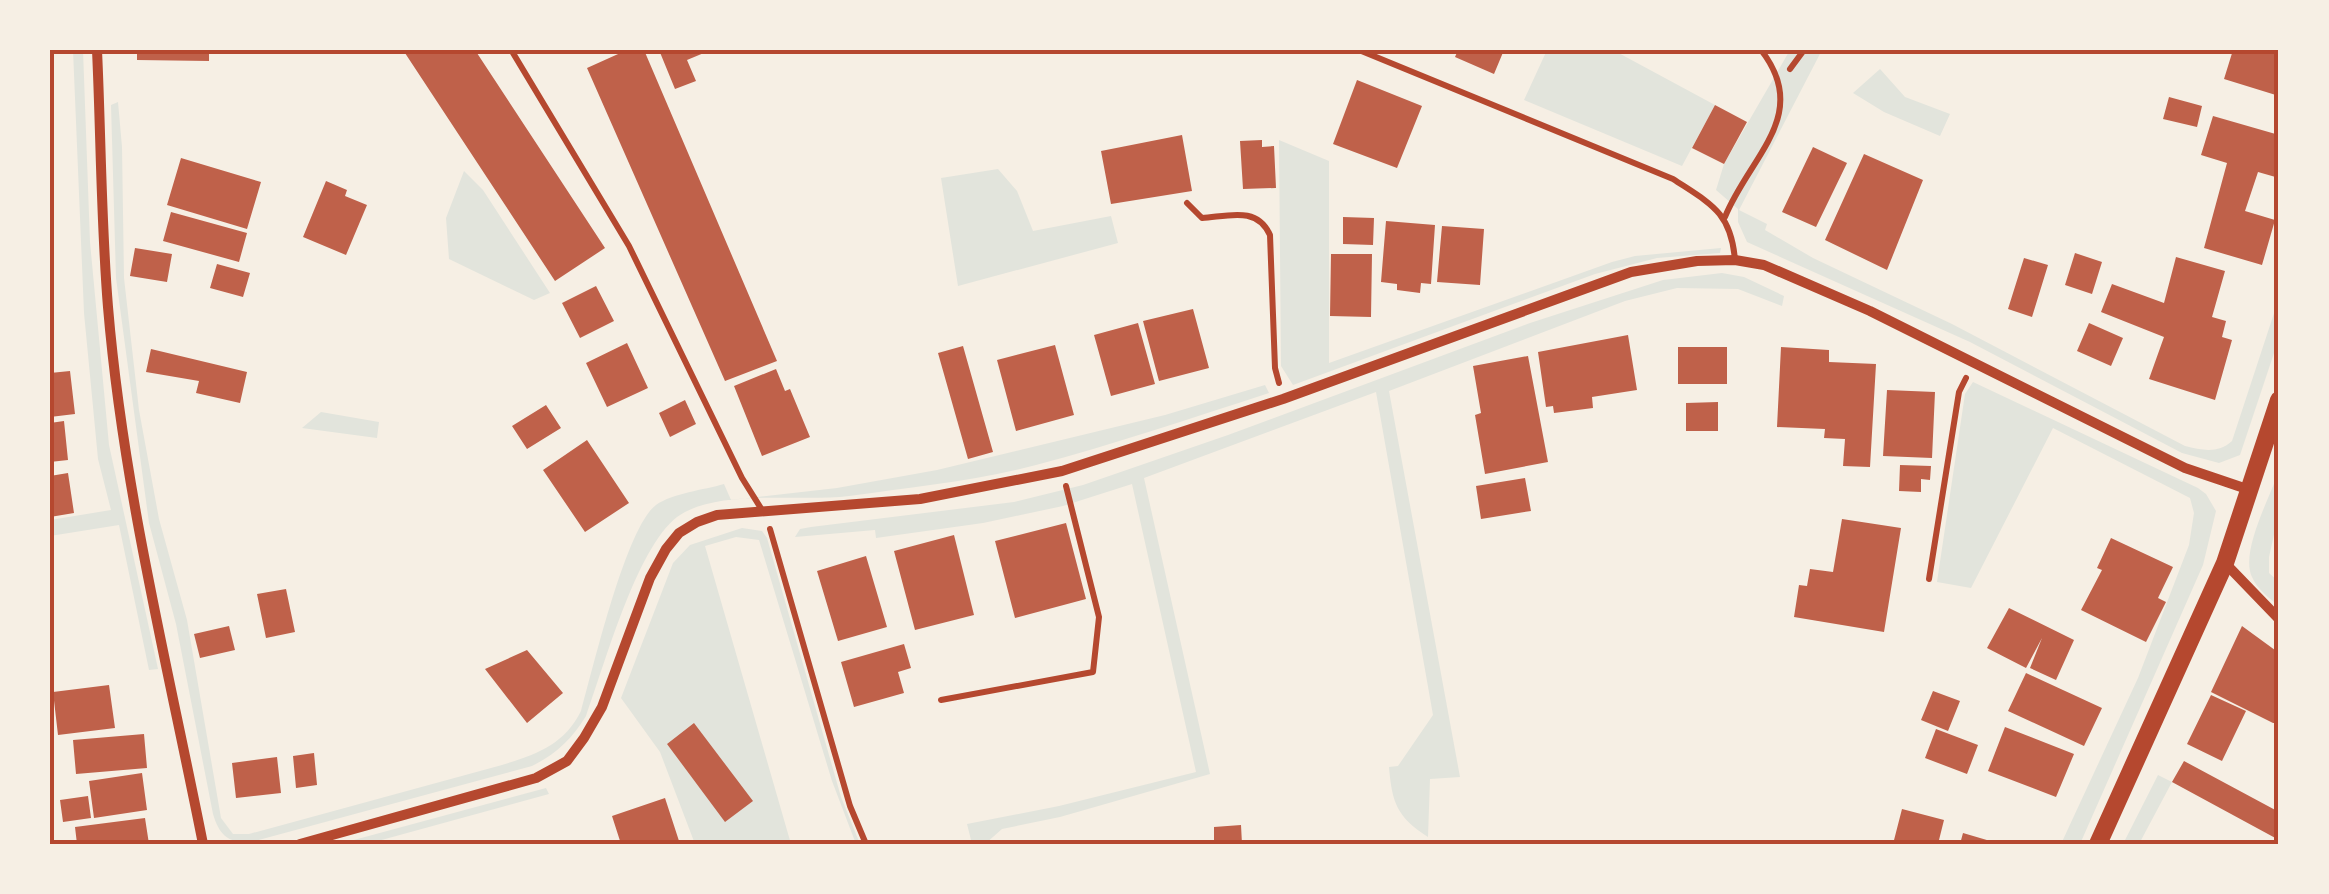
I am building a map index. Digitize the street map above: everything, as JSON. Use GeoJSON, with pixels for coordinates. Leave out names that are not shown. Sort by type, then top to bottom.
{"type":"FeatureCollection","features":[{"type":"Feature","properties":{"kind":"street"},"geometry":{"type":"LineString","coordinates":[[98,50],[108,307],[120,408],[203,844]]}},
{"type":"Feature","properties":{"kind":"street"},"geometry":{"type":"LineString","coordinates":[[300,844],[536,778],[567,761],[602,706],[650,578],[679,533],[696,522],[716,515],[762,510],[920,498],[1062,470],[1283,399],[1631,272],[1696,261],[1734,260],[1764,265],[1870,312],[2185,468],[2247,489]]}},
{"type":"Feature","properties":{"kind":"street"},"geometry":{"type":"LineString","coordinates":[[2098,844],[2225,563],[2279,400]]}},
{"type":"Feature","properties":{"kind":"street"},"geometry":{"type":"LineString","coordinates":[[2225,563],[2279,619]]}},
{"type":"Feature","properties":{"kind":"lane"},"geometry":{"type":"LineString","coordinates":[[1359,50],[1673,179],[1710,202],[1725,217],[1733,236],[1734,260]]}},
{"type":"Feature","properties":{"kind":"lane"},"geometry":{"type":"LineString","coordinates":[[1725,217],[1776,128],[1783,95],[1776,70],[1761,50]]}},
{"type":"Feature","properties":{"kind":"lane"},"geometry":{"type":"LineString","coordinates":[[513,54],[629,246],[742,478],[762,510]]}},
{"type":"Feature","properties":{"kind":"path"},"geometry":{"type":"LineString","coordinates":[[1188,203],[1202,218],[1251,214],[1264,223],[1270,235],[1275,368],[1283,399]]}},
{"type":"Feature","properties":{"kind":"path"},"geometry":{"type":"LineString","coordinates":[[1929,579],[1958,392],[1973,363]]}},
{"type":"Feature","properties":{"kind":"path"},"geometry":{"type":"LineString","coordinates":[[941,700],[1092,672],[1099,617],[1062,470]]}},
{"type":"Feature","properties":{"kind":"path"},"geometry":{"type":"LineString","coordinates":[[762,510],[776,543],[850,806],[866,844]]}},
{"type":"Feature","properties":{"kind":"shaded area"},"geometry":{"type":"Polygon","coordinates":[[[73,50],[83,50],[90,242],[109,445],[158,669],[149,670],[119,525],[50,536],[50,520],[111,510],[98,459],[84,313],[73,50]]]}},
{"type":"Feature","properties":{"kind":"shaded area"},"geometry":{"type":"Polygon","coordinates":[[[1547,50],[1613,50],[1715,105],[1682,166],[1524,100],[1547,50]]]}},
{"type":"Feature","properties":{"kind":"shaded area"},"geometry":{"type":"Polygon","coordinates":[[[1790,50],[1822,50],[1739,210],[1767,224],[1765,230],[1813,258],[1952,324],[2185,446],[2198,449],[2215,449],[2232,441],[2279,298],[2279,338],[2240,455],[2219,463],[2182,453],[1970,342],[1747,242],[1738,222],[1738,209],[1716,190],[1724,164],[1790,50]]]}},
{"type":"Feature","properties":{"kind":"shaded area"},"geometry":{"type":"Polygon","coordinates":[[[1880,69],[1905,97],[1950,114],[1940,136],[1884,112],[1853,93],[1880,69]]]}},
{"type":"Feature","properties":{"kind":"shaded area"},"geometry":{"type":"Polygon","coordinates":[[[118,102],[124,278],[139,410],[159,519],[187,620],[221,818],[233,834],[249,834],[502,765],[548,747],[566,732],[581,711],[622,569],[645,518],[663,501],[724,484],[731,500],[694,508],[677,517],[648,554],[623,609],[586,716],[569,739],[549,756],[532,766],[248,843],[229,839],[221,832],[213,814],[176,624],[149,523],[116,278],[111,105],[118,102]]]}},
{"type":"Feature","properties":{"kind":"shaded area"},"geometry":{"type":"Polygon","coordinates":[[[1279,140],[1329,161],[1329,363],[1612,262],[1635,256],[1721,248],[1720,253],[1657,258],[1595,274],[1293,385],[1281,366],[1279,140]]]}},
{"type":"Feature","properties":{"kind":"shaded area"},"geometry":{"type":"Polygon","coordinates":[[[998,169],[1017,191],[1033,231],[1111,216],[1118,243],[958,286],[941,178],[998,169]]]}},
{"type":"Feature","properties":{"kind":"shaded area"},"geometry":{"type":"Polygon","coordinates":[[[464,171],[483,190],[550,293],[534,300],[449,259],[446,218],[464,171]]]}},
{"type":"Feature","properties":{"kind":"shaded area"},"geometry":{"type":"Polygon","coordinates":[[[1722,273],[1744,277],[1784,296],[1782,306],[1738,289],[1677,288],[1625,301],[1389,391],[1460,777],[1430,779],[1428,837],[1403,816],[1394,800],[1390,780],[1389,767],[1398,766],[1433,715],[1376,392],[1144,478],[1210,774],[1060,817],[1002,829],[985,844],[972,844],[967,824],[1196,772],[1132,484],[1063,506],[983,523],[876,538],[875,530],[795,537],[800,529],[811,527],[1014,502],[1083,485],[1530,323],[1663,280],[1722,273]]]}},
{"type":"Feature","properties":{"kind":"shaded area"},"geometry":{"type":"Polygon","coordinates":[[[1973,382],[2198,488],[2216,511],[2203,565],[2080,844],[2061,844],[2138,678],[2189,545],[2194,513],[2190,498],[2053,428],[1971,588],[1937,582],[1965,394],[1973,382]]]}},
{"type":"Feature","properties":{"kind":"shaded area"},"geometry":{"type":"Polygon","coordinates":[[[1265,385],[1269,393],[1095,448],[990,475],[849,496],[740,499],[837,488],[937,470],[1165,415],[1265,385]]]}},
{"type":"Feature","properties":{"kind":"shaded area"},"geometry":{"type":"Polygon","coordinates":[[[321,412],[379,422],[377,438],[302,428],[321,412]]]}},
{"type":"Feature","properties":{"kind":"shaded area"},"geometry":{"type":"Polygon","coordinates":[[[2279,471],[2279,512],[2269,573],[2279,582],[2279,606],[2257,585],[2249,566],[2253,539],[2279,471]]]}},
{"type":"Feature","properties":{"kind":"shaded area"},"geometry":{"type":"Polygon","coordinates":[[[742,528],[762,531],[767,538],[841,797],[860,844],[856,844],[832,781],[759,540],[736,537],[705,546],[791,844],[695,844],[660,752],[621,698],[673,563],[690,545],[742,528]]]}},
{"type":"Feature","properties":{"kind":"shaded area"},"geometry":{"type":"Polygon","coordinates":[[[2158,775],[2172,782],[2139,844],[2123,844],[2158,775]]]}},
{"type":"Feature","properties":{"kind":"shaded area"},"geometry":{"type":"Polygon","coordinates":[[[546,788],[549,794],[367,844],[339,844],[546,788]]]}},
{"type":"Feature","properties":{"kind":"building"},"geometry":{"type":"Polygon","coordinates":[[[137,50],[209,50],[209,61],[137,60],[137,50]]]}},
{"type":"Feature","properties":{"kind":"building"},"geometry":{"type":"Polygon","coordinates":[[[403,50],[475,50],[605,248],[555,281],[403,50]]]}},
{"type":"Feature","properties":{"kind":"building"},"geometry":{"type":"Polygon","coordinates":[[[627,50],[644,50],[777,361],[725,381],[587,68],[627,50]]]}},
{"type":"Feature","properties":{"kind":"building"},"geometry":{"type":"Polygon","coordinates":[[[659,50],[711,50],[687,60],[696,81],[675,89],[659,50]]]}},
{"type":"Feature","properties":{"kind":"building"},"geometry":{"type":"Polygon","coordinates":[[[1458,50],[1504,50],[1494,74],[1455,57],[1458,50]]]}},
{"type":"Feature","properties":{"kind":"building"},"geometry":{"type":"Polygon","coordinates":[[[2233,50],[2279,52],[2279,96],[2224,79],[2233,50]]]}},
{"type":"Feature","properties":{"kind":"building"},"geometry":{"type":"Polygon","coordinates":[[[1357,80],[1422,106],[1397,168],[1333,144],[1357,80]]]}},
{"type":"Feature","properties":{"kind":"building"},"geometry":{"type":"Polygon","coordinates":[[[2169,97],[2202,106],[2197,127],[2163,119],[2169,97]]]}},
{"type":"Feature","properties":{"kind":"building"},"geometry":{"type":"Polygon","coordinates":[[[1715,105],[1747,122],[1724,164],[1692,148],[1715,105]]]}},
{"type":"Feature","properties":{"kind":"building"},"geometry":{"type":"Polygon","coordinates":[[[2213,116],[2279,135],[2279,178],[2258,172],[2245,211],[2275,220],[2262,265],[2204,248],[2227,163],[2201,155],[2213,116]]]}},
{"type":"Feature","properties":{"kind":"building"},"geometry":{"type":"Polygon","coordinates":[[[1182,135],[1192,191],[1111,204],[1101,151],[1182,135]]]}},
{"type":"Feature","properties":{"kind":"building"},"geometry":{"type":"Polygon","coordinates":[[[1262,140],[1262,147],[1274,146],[1276,188],[1243,189],[1240,141],[1262,140]]]}},
{"type":"Feature","properties":{"kind":"building"},"geometry":{"type":"Polygon","coordinates":[[[1813,147],[1847,163],[1816,227],[1782,212],[1813,147]]]}},
{"type":"Feature","properties":{"kind":"building"},"geometry":{"type":"Polygon","coordinates":[[[1864,154],[1923,180],[1887,270],[1825,240],[1864,154]]]}},
{"type":"Feature","properties":{"kind":"building"},"geometry":{"type":"Polygon","coordinates":[[[181,158],[261,182],[247,229],[167,205],[181,158]]]}},
{"type":"Feature","properties":{"kind":"building"},"geometry":{"type":"Polygon","coordinates":[[[326,181],[347,190],[345,196],[367,205],[346,255],[303,237],[326,181]]]}},
{"type":"Feature","properties":{"kind":"building"},"geometry":{"type":"Polygon","coordinates":[[[171,212],[247,233],[239,262],[163,241],[171,212]]]}},
{"type":"Feature","properties":{"kind":"building"},"geometry":{"type":"Polygon","coordinates":[[[1343,217],[1374,218],[1373,245],[1343,244],[1343,217]]]}},
{"type":"Feature","properties":{"kind":"building"},"geometry":{"type":"Polygon","coordinates":[[[1386,221],[1435,225],[1431,284],[1421,283],[1420,293],[1397,290],[1397,284],[1381,282],[1386,221]]]}},
{"type":"Feature","properties":{"kind":"building"},"geometry":{"type":"Polygon","coordinates":[[[1442,226],[1484,229],[1480,285],[1437,282],[1442,226]]]}},
{"type":"Feature","properties":{"kind":"building"},"geometry":{"type":"Polygon","coordinates":[[[135,248],[172,254],[167,282],[130,276],[135,248]]]}},
{"type":"Feature","properties":{"kind":"building"},"geometry":{"type":"Polygon","coordinates":[[[2075,253],[2102,262],[2092,294],[2065,285],[2075,253]]]}},
{"type":"Feature","properties":{"kind":"building"},"geometry":{"type":"Polygon","coordinates":[[[1331,254],[1372,254],[1371,317],[1330,316],[1331,254]]]}},
{"type":"Feature","properties":{"kind":"building"},"geometry":{"type":"Polygon","coordinates":[[[2176,257],[2225,271],[2212,317],[2226,321],[2222,337],[2232,340],[2215,400],[2149,379],[2164,337],[2101,312],[2112,284],[2164,303],[2176,257]]]}},
{"type":"Feature","properties":{"kind":"building"},"geometry":{"type":"Polygon","coordinates":[[[2024,258],[2048,265],[2032,317],[2008,309],[2024,258]]]}},
{"type":"Feature","properties":{"kind":"building"},"geometry":{"type":"Polygon","coordinates":[[[217,264],[250,273],[243,297],[210,288],[217,264]]]}},
{"type":"Feature","properties":{"kind":"building"},"geometry":{"type":"Polygon","coordinates":[[[596,286],[614,321],[580,338],[562,303],[596,286]]]}},
{"type":"Feature","properties":{"kind":"building"},"geometry":{"type":"Polygon","coordinates":[[[1193,309],[1209,368],[1159,381],[1143,321],[1193,309]]]}},
{"type":"Feature","properties":{"kind":"building"},"geometry":{"type":"Polygon","coordinates":[[[1138,323],[1155,384],[1111,396],[1094,335],[1138,323]]]}},
{"type":"Feature","properties":{"kind":"building"},"geometry":{"type":"Polygon","coordinates":[[[2089,323],[2123,338],[2111,366],[2077,351],[2089,323]]]}},
{"type":"Feature","properties":{"kind":"building"},"geometry":{"type":"Polygon","coordinates":[[[1628,335],[1637,390],[1592,397],[1593,408],[1554,413],[1553,406],[1546,407],[1538,352],[1628,335]]]}},
{"type":"Feature","properties":{"kind":"building"},"geometry":{"type":"Polygon","coordinates":[[[627,343],[648,388],[607,407],[586,363],[627,343]]]}},
{"type":"Feature","properties":{"kind":"building"},"geometry":{"type":"Polygon","coordinates":[[[1055,345],[1074,415],[1016,431],[997,360],[1055,345]]]}},
{"type":"Feature","properties":{"kind":"building"},"geometry":{"type":"Polygon","coordinates":[[[963,346],[993,452],[968,459],[938,353],[963,346]]]}},
{"type":"Feature","properties":{"kind":"building"},"geometry":{"type":"Polygon","coordinates":[[[1678,347],[1727,347],[1727,384],[1678,384],[1678,347]]]}},
{"type":"Feature","properties":{"kind":"building"},"geometry":{"type":"Polygon","coordinates":[[[1781,347],[1829,350],[1829,362],[1876,364],[1870,467],[1843,466],[1845,439],[1824,438],[1825,429],[1777,427],[1781,347]]]}},
{"type":"Feature","properties":{"kind":"building"},"geometry":{"type":"Polygon","coordinates":[[[151,349],[247,372],[240,403],[196,393],[199,381],[146,372],[151,349]]]}},
{"type":"Feature","properties":{"kind":"building"},"geometry":{"type":"Polygon","coordinates":[[[1528,356],[1548,462],[1485,474],[1475,415],[1481,413],[1473,366],[1528,356]]]}},
{"type":"Feature","properties":{"kind":"building"},"geometry":{"type":"Polygon","coordinates":[[[776,369],[785,391],[790,389],[810,437],[762,456],[734,386],[776,369]]]}},
{"type":"Feature","properties":{"kind":"building"},"geometry":{"type":"Polygon","coordinates":[[[70,371],[75,414],[50,417],[50,373],[70,371]]]}},
{"type":"Feature","properties":{"kind":"building"},"geometry":{"type":"Polygon","coordinates":[[[1887,390],[1935,392],[1932,458],[1883,456],[1887,390]]]}},
{"type":"Feature","properties":{"kind":"building"},"geometry":{"type":"Polygon","coordinates":[[[685,400],[696,424],[670,437],[659,413],[685,400]]]}},
{"type":"Feature","properties":{"kind":"building"},"geometry":{"type":"Polygon","coordinates":[[[1718,402],[1718,431],[1686,431],[1686,403],[1718,402]]]}},
{"type":"Feature","properties":{"kind":"building"},"geometry":{"type":"Polygon","coordinates":[[[546,405],[561,428],[527,449],[512,426],[546,405]]]}},
{"type":"Feature","properties":{"kind":"building"},"geometry":{"type":"Polygon","coordinates":[[[64,421],[68,460],[50,462],[50,423],[64,421]]]}},
{"type":"Feature","properties":{"kind":"building"},"geometry":{"type":"Polygon","coordinates":[[[587,440],[629,503],[585,532],[543,470],[587,440]]]}},
{"type":"Feature","properties":{"kind":"building"},"geometry":{"type":"Polygon","coordinates":[[[1900,465],[1931,466],[1930,480],[1921,479],[1921,492],[1899,491],[1900,465]]]}},
{"type":"Feature","properties":{"kind":"building"},"geometry":{"type":"Polygon","coordinates":[[[68,473],[74,513],[50,517],[50,476],[68,473]]]}},
{"type":"Feature","properties":{"kind":"building"},"geometry":{"type":"Polygon","coordinates":[[[1525,478],[1531,511],[1481,519],[1476,486],[1525,478]]]}},
{"type":"Feature","properties":{"kind":"building"},"geometry":{"type":"Polygon","coordinates":[[[1842,519],[1901,528],[1884,632],[1794,617],[1799,585],[1807,586],[1810,569],[1833,572],[1842,519]]]}},
{"type":"Feature","properties":{"kind":"building"},"geometry":{"type":"Polygon","coordinates":[[[1066,523],[1086,599],[1015,618],[995,541],[1066,523]]]}},
{"type":"Feature","properties":{"kind":"building"},"geometry":{"type":"Polygon","coordinates":[[[954,535],[974,615],[915,630],[894,551],[954,535]]]}},
{"type":"Feature","properties":{"kind":"building"},"geometry":{"type":"Polygon","coordinates":[[[2111,538],[2173,567],[2158,598],[2166,602],[2146,642],[2081,610],[2102,570],[2097,568],[2111,538]]]}},
{"type":"Feature","properties":{"kind":"building"},"geometry":{"type":"Polygon","coordinates":[[[866,556],[887,627],[838,641],[817,571],[866,556]]]}},
{"type":"Feature","properties":{"kind":"building"},"geometry":{"type":"Polygon","coordinates":[[[286,589],[295,632],[266,638],[257,594],[286,589]]]}},
{"type":"Feature","properties":{"kind":"building"},"geometry":{"type":"Polygon","coordinates":[[[2009,608],[2074,640],[2056,680],[2030,668],[2042,638],[2026,668],[1987,648],[2009,608]]]}},
{"type":"Feature","properties":{"kind":"building"},"geometry":{"type":"Polygon","coordinates":[[[229,626],[235,650],[200,658],[194,634],[229,626]]]}},
{"type":"Feature","properties":{"kind":"building"},"geometry":{"type":"Polygon","coordinates":[[[2242,626],[2279,653],[2279,723],[2211,692],[2242,626]]]}},
{"type":"Feature","properties":{"kind":"building"},"geometry":{"type":"Polygon","coordinates":[[[904,644],[911,668],[898,672],[904,693],[854,707],[841,662],[904,644]]]}},
{"type":"Feature","properties":{"kind":"building"},"geometry":{"type":"Polygon","coordinates":[[[527,650],[563,693],[527,723],[485,669],[527,650]]]}},
{"type":"Feature","properties":{"kind":"building"},"geometry":{"type":"Polygon","coordinates":[[[2026,673],[2102,708],[2084,746],[2008,711],[2026,673]]]}},
{"type":"Feature","properties":{"kind":"building"},"geometry":{"type":"Polygon","coordinates":[[[109,685],[115,728],[58,735],[53,692],[109,685]]]}},
{"type":"Feature","properties":{"kind":"building"},"geometry":{"type":"Polygon","coordinates":[[[1933,691],[1960,701],[1948,731],[1921,720],[1933,691]]]}},
{"type":"Feature","properties":{"kind":"building"},"geometry":{"type":"Polygon","coordinates":[[[2211,695],[2246,711],[2222,761],[2187,744],[2211,695]]]}},
{"type":"Feature","properties":{"kind":"building"},"geometry":{"type":"Polygon","coordinates":[[[694,723],[753,801],[725,822],[667,744],[694,723]]]}},
{"type":"Feature","properties":{"kind":"building"},"geometry":{"type":"Polygon","coordinates":[[[2005,727],[2074,754],[2056,797],[1988,771],[2005,727]]]}},
{"type":"Feature","properties":{"kind":"building"},"geometry":{"type":"Polygon","coordinates":[[[1936,729],[1978,745],[1967,774],[1925,758],[1936,729]]]}},
{"type":"Feature","properties":{"kind":"building"},"geometry":{"type":"Polygon","coordinates":[[[144,734],[147,768],[76,774],[73,740],[144,734]]]}},
{"type":"Feature","properties":{"kind":"building"},"geometry":{"type":"Polygon","coordinates":[[[314,753],[317,785],[296,788],[293,756],[314,753]]]}},
{"type":"Feature","properties":{"kind":"building"},"geometry":{"type":"Polygon","coordinates":[[[277,757],[281,793],[236,798],[232,763],[277,757]]]}},
{"type":"Feature","properties":{"kind":"building"},"geometry":{"type":"Polygon","coordinates":[[[2184,761],[2279,812],[2279,840],[2172,782],[2184,761]]]}},
{"type":"Feature","properties":{"kind":"building"},"geometry":{"type":"Polygon","coordinates":[[[142,773],[147,810],[94,818],[89,781],[142,773]]]}},
{"type":"Feature","properties":{"kind":"building"},"geometry":{"type":"Polygon","coordinates":[[[88,796],[91,818],[63,822],[60,800],[88,796]]]}},
{"type":"Feature","properties":{"kind":"building"},"geometry":{"type":"Polygon","coordinates":[[[665,798],[680,844],[621,844],[612,816],[665,798]]]}},
{"type":"Feature","properties":{"kind":"building"},"geometry":{"type":"Polygon","coordinates":[[[1902,809],[1944,820],[1939,840],[1949,844],[1893,844],[1902,809]]]}},
{"type":"Feature","properties":{"kind":"building"},"geometry":{"type":"Polygon","coordinates":[[[145,818],[149,844],[77,844],[75,827],[145,818]]]}},
{"type":"Feature","properties":{"kind":"building"},"geometry":{"type":"Polygon","coordinates":[[[1241,825],[1242,844],[1214,844],[1214,827],[1241,825]]]}},
{"type":"Feature","properties":{"kind":"building"},"geometry":{"type":"Polygon","coordinates":[[[1963,833],[1997,843],[1997,844],[1960,844],[1963,833]]]}}]}
